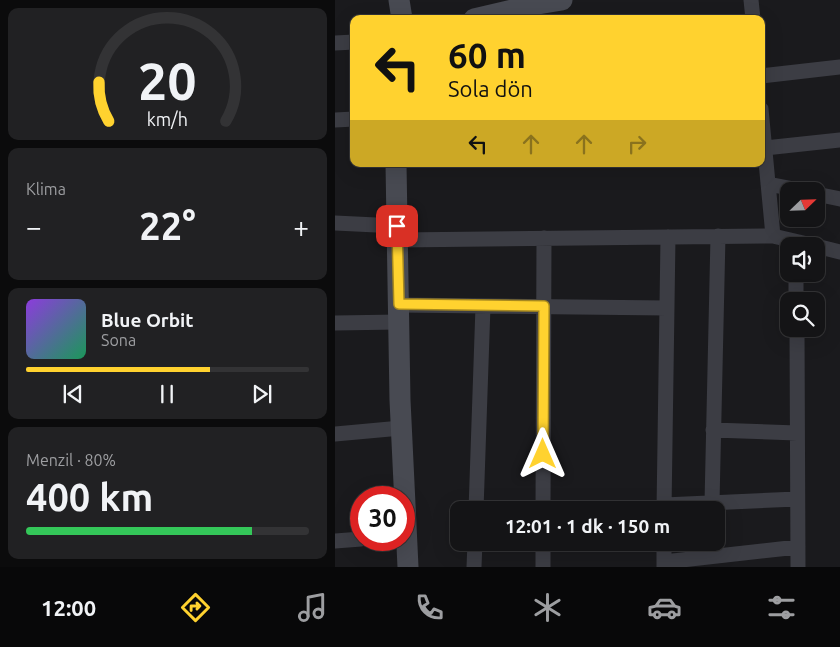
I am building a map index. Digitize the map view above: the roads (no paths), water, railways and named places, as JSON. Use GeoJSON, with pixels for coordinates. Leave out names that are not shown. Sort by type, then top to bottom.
{"type":"FeatureCollection","features":[{"type":"Feature","properties":{"kind":"main road"},"geometry":{"type":"LineString","coordinates":[[399,0],[401,15]]}},
{"type":"Feature","properties":{"kind":"main road"},"geometry":{"type":"LineString","coordinates":[[489,15],[538,2],[562,0]]}},
{"type":"Feature","properties":{"kind":"main road"},"geometry":{"type":"LineString","coordinates":[[396,167],[403,486]]}},
{"type":"Feature","properties":{"kind":"main road"},"geometry":{"type":"LineString","coordinates":[[406,551],[408,567]]}},
{"type":"Feature","properties":{"kind":"street"},"geometry":{"type":"LineString","coordinates":[[751,0],[753,15]]}},
{"type":"Feature","properties":{"kind":"street"},"geometry":{"type":"LineString","coordinates":[[335,43],[350,42]]}},
{"type":"Feature","properties":{"kind":"street"},"geometry":{"type":"LineString","coordinates":[[765,76],[840,67]]}},
{"type":"Feature","properties":{"kind":"street"},"geometry":{"type":"LineString","coordinates":[[335,120],[350,119]]}},
{"type":"Feature","properties":{"kind":"street"},"geometry":{"type":"LineString","coordinates":[[773,236],[765,148],[840,140]]}},
{"type":"Feature","properties":{"kind":"street"},"geometry":{"type":"LineString","coordinates":[[768,184],[780,186]]}},
{"type":"Feature","properties":{"kind":"street"},"geometry":{"type":"LineString","coordinates":[[825,196],[840,199]]}},
{"type":"Feature","properties":{"kind":"street"},"geometry":{"type":"LineString","coordinates":[[335,223],[397,233],[545,238],[773,236],[780,238]]}},
{"type":"Feature","properties":{"kind":"street"},"geometry":{"type":"LineString","coordinates":[[711,501],[718,236]]}},
{"type":"Feature","properties":{"kind":"street"},"geometry":{"type":"LineString","coordinates":[[664,501],[668,237]]}},
{"type":"Feature","properties":{"kind":"street"},"geometry":{"type":"LineString","coordinates":[[543,501],[545,238]]}},
{"type":"Feature","properties":{"kind":"street"},"geometry":{"type":"LineString","coordinates":[[825,248],[840,252]]}},
{"type":"Feature","properties":{"kind":"street"},"geometry":{"type":"LineString","coordinates":[[476,501],[483,306]]}},
{"type":"Feature","properties":{"kind":"street"},"geometry":{"type":"LineString","coordinates":[[335,323],[399,314],[483,306],[667,308]]}},
{"type":"Feature","properties":{"kind":"street"},"geometry":{"type":"LineString","coordinates":[[797,337],[798,567]]}},
{"type":"Feature","properties":{"kind":"street"},"geometry":{"type":"LineString","coordinates":[[335,434],[401,428]]}},
{"type":"Feature","properties":{"kind":"street"},"geometry":{"type":"LineString","coordinates":[[713,430],[797,434]]}},
{"type":"Feature","properties":{"kind":"street"},"geometry":{"type":"LineString","coordinates":[[725,502],[797,499]]}},
{"type":"Feature","properties":{"kind":"street"},"geometry":{"type":"LineString","coordinates":[[335,541],[350,540]]}},
{"type":"Feature","properties":{"kind":"street"},"geometry":{"type":"LineString","coordinates":[[664,551],[664,564],[798,547]]}},
{"type":"Feature","properties":{"kind":"street"},"geometry":{"type":"LineString","coordinates":[[474,567],[475,551]]}},
{"type":"Feature","properties":{"kind":"street"},"geometry":{"type":"LineString","coordinates":[[543,551],[543,567]]}}]}
